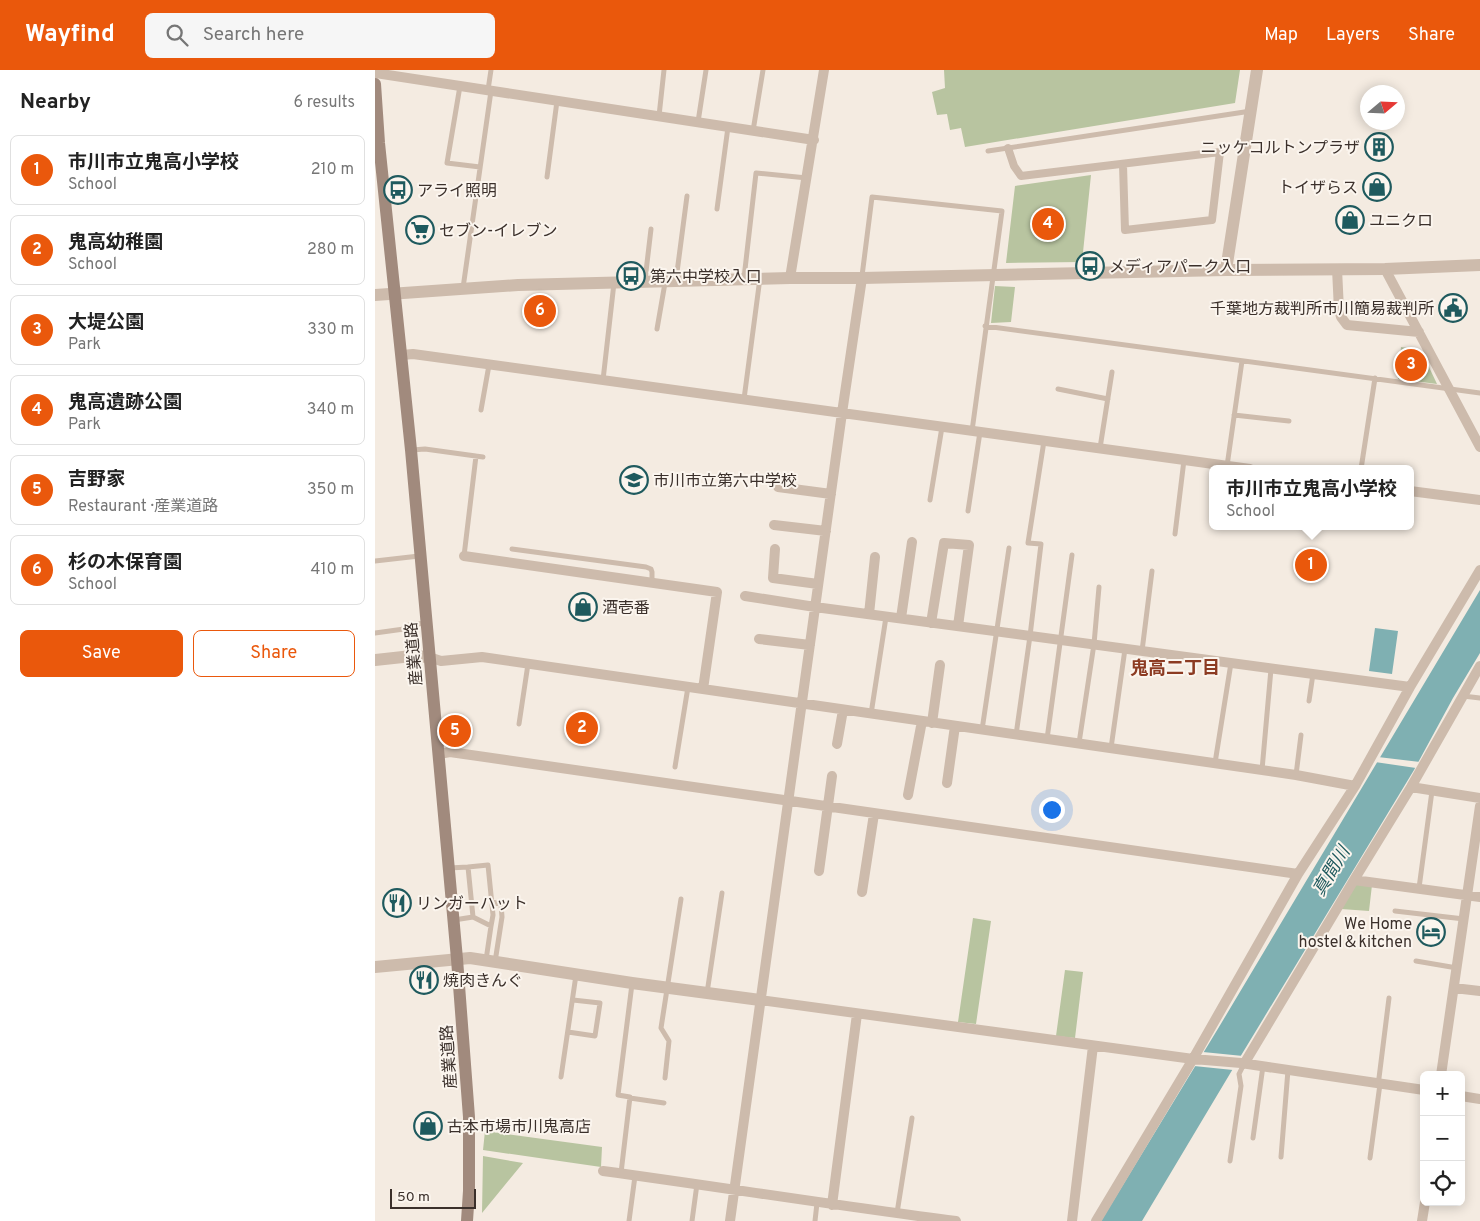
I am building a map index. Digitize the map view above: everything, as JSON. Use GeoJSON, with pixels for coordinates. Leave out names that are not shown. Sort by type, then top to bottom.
{"type":"FeatureCollection","features":[{"type":"Feature","properties":{"kind":"main road","name":"産業道路"},"geometry":{"type":"LineString","coordinates":[[375,84],[379,143],[396,292],[421,556],[457,959],[469,1117],[467,1221]]}},
{"type":"Feature","properties":{"kind":"street"},"geometry":{"type":"LineString","coordinates":[[790,278],[824,70]]}},
{"type":"Feature","properties":{"kind":"street"},"geometry":{"type":"LineString","coordinates":[[1226,270],[1257,70]]}},
{"type":"Feature","properties":{"kind":"street"},"geometry":{"type":"LineString","coordinates":[[375,73],[814,140]]}},
{"type":"Feature","properties":{"kind":"street"},"geometry":{"type":"LineString","coordinates":[[1009,148],[1013,166],[1021,176],[1220,152],[1212,220],[1125,230],[1123,165]]}},
{"type":"Feature","properties":{"kind":"street"},"geometry":{"type":"LineString","coordinates":[[375,295],[396,292],[518,285],[644,281],[1226,270],[1385,269],[1480,265]]}},
{"type":"Feature","properties":{"kind":"street"},"geometry":{"type":"LineString","coordinates":[[1337,269],[1339,310],[1341,317],[1347,325],[1419,332]]}},
{"type":"Feature","properties":{"kind":"street"},"geometry":{"type":"LineString","coordinates":[[1385,269],[1480,447]]}},
{"type":"Feature","properties":{"kind":"street"},"geometry":{"type":"LineString","coordinates":[[730,1221],[862,278]]}},
{"type":"Feature","properties":{"kind":"street"},"geometry":{"type":"LineString","coordinates":[[402,355],[413,354],[489,364],[1220,465]]}},
{"type":"Feature","properties":{"kind":"street"},"geometry":{"type":"LineString","coordinates":[[779,486],[831,494]]}},
{"type":"Feature","properties":{"kind":"street"},"geometry":{"type":"LineString","coordinates":[[1414,492],[1480,500]]}},
{"type":"Feature","properties":{"kind":"street"},"geometry":{"type":"LineString","coordinates":[[774,525],[826,531]]}},
{"type":"Feature","properties":{"kind":"street"},"geometry":{"type":"LineString","coordinates":[[901,618],[912,542]]}},
{"type":"Feature","properties":{"kind":"street"},"geometry":{"type":"LineString","coordinates":[[931,622],[944,543],[969,545],[958,626]]}},
{"type":"Feature","properties":{"kind":"street"},"geometry":{"type":"LineString","coordinates":[[775,550],[773,578],[819,584]]}},
{"type":"Feature","properties":{"kind":"street"},"geometry":{"type":"LineString","coordinates":[[464,556],[652,581],[717,592],[703,689]]}},
{"type":"Feature","properties":{"kind":"street"},"geometry":{"type":"LineString","coordinates":[[869,614],[875,557]]}},
{"type":"Feature","properties":{"kind":"street"},"geometry":{"type":"LineString","coordinates":[[1096,1221],[1195,1059],[1298,874],[1355,786],[1410,687],[1480,570]]}},
{"type":"Feature","properties":{"kind":"street"},"geometry":{"type":"LineString","coordinates":[[745,596],[1410,687]]}},
{"type":"Feature","properties":{"kind":"street"},"geometry":{"type":"LineString","coordinates":[[759,639],[810,644]]}},
{"type":"Feature","properties":{"kind":"street"},"geometry":{"type":"LineString","coordinates":[[375,660],[413,656],[441,660],[482,656],[1296,775],[1355,786]]}},
{"type":"Feature","properties":{"kind":"street"},"geometry":{"type":"LineString","coordinates":[[908,795],[940,665]]}},
{"type":"Feature","properties":{"kind":"street"},"geometry":{"type":"LineString","coordinates":[[1243,1063],[1411,787],[1480,666]]}},
{"type":"Feature","properties":{"kind":"street"},"geometry":{"type":"LineString","coordinates":[[837,744],[843,710]]}},
{"type":"Feature","properties":{"kind":"street"},"geometry":{"type":"LineString","coordinates":[[947,783],[955,726]]}},
{"type":"Feature","properties":{"kind":"street"},"geometry":{"type":"LineString","coordinates":[[439,754],[450,752],[1298,874]]}},
{"type":"Feature","properties":{"kind":"street"},"geometry":{"type":"LineString","coordinates":[[819,871],[832,776]]}},
{"type":"Feature","properties":{"kind":"street"},"geometry":{"type":"LineString","coordinates":[[1411,787],[1480,798]]}},
{"type":"Feature","properties":{"kind":"street"},"geometry":{"type":"LineString","coordinates":[[1442,1071],[1480,806]]}},
{"type":"Feature","properties":{"kind":"street"},"geometry":{"type":"LineString","coordinates":[[861,892],[874,814]]}},
{"type":"Feature","properties":{"kind":"street"},"geometry":{"type":"LineString","coordinates":[[1354,880],[1480,897]]}},
{"type":"Feature","properties":{"kind":"street"},"geometry":{"type":"LineString","coordinates":[[375,967],[470,958],[667,988],[1093,1046],[1243,1063],[1420,1089]]}},
{"type":"Feature","properties":{"kind":"street"},"geometry":{"type":"LineString","coordinates":[[1454,988],[1480,991]]}},
{"type":"Feature","properties":{"kind":"street"},"geometry":{"type":"LineString","coordinates":[[832,1205],[857,1014]]}},
{"type":"Feature","properties":{"kind":"street"},"geometry":{"type":"LineString","coordinates":[[1072,1221],[1093,1046]]}},
{"type":"Feature","properties":{"kind":"street"},"geometry":{"type":"LineString","coordinates":[[1465,1097],[1480,1099]]}},
{"type":"Feature","properties":{"kind":"street"},"geometry":{"type":"LineString","coordinates":[[603,1171],[735,1189],[817,1203],[957,1221]]}},
{"type":"Feature","properties":{"kind":"street"},"geometry":{"type":"LineString","coordinates":[[1422,1221],[1424,1206]]}},
{"type":"Feature","properties":{"kind":"lane"},"geometry":{"type":"LineString","coordinates":[[463,288],[491,70]]}},
{"type":"Feature","properties":{"kind":"lane"},"geometry":{"type":"LineString","coordinates":[[659,116],[664,70]]}},
{"type":"Feature","properties":{"kind":"lane"},"geometry":{"type":"LineString","coordinates":[[698,122],[705,70]]}},
{"type":"Feature","properties":{"kind":"lane"},"geometry":{"type":"LineString","coordinates":[[753,130],[763,70]]}},
{"type":"Feature","properties":{"kind":"lane"},"geometry":{"type":"LineString","coordinates":[[460,86],[447,163],[480,167]]}},
{"type":"Feature","properties":{"kind":"lane"},"geometry":{"type":"LineString","coordinates":[[547,177],[557,101]]}},
{"type":"Feature","properties":{"kind":"lane"},"geometry":{"type":"LineString","coordinates":[[988,151],[1251,111]]}},
{"type":"Feature","properties":{"kind":"lane"},"geometry":{"type":"LineString","coordinates":[[717,209],[728,127]]}},
{"type":"Feature","properties":{"kind":"lane"},"geometry":{"type":"LineString","coordinates":[[744,279],[756,173],[807,178]]}},
{"type":"Feature","properties":{"kind":"lane"},"geometry":{"type":"LineString","coordinates":[[657,329],[670,281],[687,196]]}},
{"type":"Feature","properties":{"kind":"lane"},"geometry":{"type":"LineString","coordinates":[[862,278],[872,197],[1002,211],[985,326],[968,510]]}},
{"type":"Feature","properties":{"kind":"lane"},"geometry":{"type":"LineString","coordinates":[[644,281],[651,229]]}},
{"type":"Feature","properties":{"kind":"lane"},"geometry":{"type":"LineString","coordinates":[[744,399],[760,278]]}},
{"type":"Feature","properties":{"kind":"lane"},"geometry":{"type":"LineString","coordinates":[[603,380],[614,282]]}},
{"type":"Feature","properties":{"kind":"lane"},"geometry":{"type":"LineString","coordinates":[[985,326],[1480,393]]}},
{"type":"Feature","properties":{"kind":"lane"},"geometry":{"type":"LineString","coordinates":[[1227,465],[1241,361]]}},
{"type":"Feature","properties":{"kind":"lane"},"geometry":{"type":"LineString","coordinates":[[481,410],[489,364]]}},
{"type":"Feature","properties":{"kind":"lane"},"geometry":{"type":"LineString","coordinates":[[1100,448],[1112,372]]}},
{"type":"Feature","properties":{"kind":"lane"},"geometry":{"type":"LineString","coordinates":[[1362,465],[1375,378]]}},
{"type":"Feature","properties":{"kind":"lane"},"geometry":{"type":"LineString","coordinates":[[1058,389],[1108,399]]}},
{"type":"Feature","properties":{"kind":"lane"},"geometry":{"type":"LineString","coordinates":[[1234,415],[1289,421]]}},
{"type":"Feature","properties":{"kind":"lane"},"geometry":{"type":"LineString","coordinates":[[930,500],[942,427]]}},
{"type":"Feature","properties":{"kind":"lane"},"geometry":{"type":"LineString","coordinates":[[1016,735],[1041,544],[1028,543],[1045,441]]}},
{"type":"Feature","properties":{"kind":"lane"},"geometry":{"type":"LineString","coordinates":[[411,450],[425,449],[483,457]]}},
{"type":"Feature","properties":{"kind":"lane"},"geometry":{"type":"LineString","coordinates":[[464,556],[476,456]]}},
{"type":"Feature","properties":{"kind":"lane"},"geometry":{"type":"LineString","coordinates":[[1175,534],[1184,460]]}},
{"type":"Feature","properties":{"kind":"lane"},"geometry":{"type":"LineString","coordinates":[[982,730],[1009,548]]}},
{"type":"Feature","properties":{"kind":"lane"},"geometry":{"type":"LineString","coordinates":[[512,549],[646,567],[651,569],[652,581]]}},
{"type":"Feature","properties":{"kind":"lane"},"geometry":{"type":"LineString","coordinates":[[1047,739],[1072,555]]}},
{"type":"Feature","properties":{"kind":"lane"},"geometry":{"type":"LineString","coordinates":[[375,561],[421,556]]}},
{"type":"Feature","properties":{"kind":"lane"},"geometry":{"type":"LineString","coordinates":[[1142,651],[1152,572]]}},
{"type":"Feature","properties":{"kind":"lane"},"geometry":{"type":"LineString","coordinates":[[1079,744],[1099,587]]}},
{"type":"Feature","properties":{"kind":"lane"},"geometry":{"type":"LineString","coordinates":[[871,714],[886,616]]}},
{"type":"Feature","properties":{"kind":"lane"},"geometry":{"type":"LineString","coordinates":[[375,633],[426,623]]}},
{"type":"Feature","properties":{"kind":"lane"},"geometry":{"type":"LineString","coordinates":[[1111,748],[1125,648]]}},
{"type":"Feature","properties":{"kind":"lane"},"geometry":{"type":"LineString","coordinates":[[519,724],[528,663]]}},
{"type":"Feature","properties":{"kind":"lane"},"geometry":{"type":"LineString","coordinates":[[1215,763],[1231,663]]}},
{"type":"Feature","properties":{"kind":"lane"},"geometry":{"type":"LineString","coordinates":[[1262,770],[1271,668]]}},
{"type":"Feature","properties":{"kind":"lane"},"geometry":{"type":"LineString","coordinates":[[1309,701],[1313,674]]}},
{"type":"Feature","properties":{"kind":"lane"},"geometry":{"type":"LineString","coordinates":[[675,767],[689,687]]}},
{"type":"Feature","properties":{"kind":"lane"},"geometry":{"type":"LineString","coordinates":[[1462,696],[1480,698]]}},
{"type":"Feature","properties":{"kind":"lane"},"geometry":{"type":"LineString","coordinates":[[1296,775],[1301,735]]}},
{"type":"Feature","properties":{"kind":"lane"},"geometry":{"type":"LineString","coordinates":[[1419,888],[1432,790]]}},
{"type":"Feature","properties":{"kind":"lane"},"geometry":{"type":"LineString","coordinates":[[449,868],[488,865],[492,902],[490,961]]}},
{"type":"Feature","properties":{"kind":"lane"},"geometry":{"type":"LineString","coordinates":[[468,867],[473,918]]}},
{"type":"Feature","properties":{"kind":"lane"},"geometry":{"type":"LineString","coordinates":[[707,993],[722,893]]}},
{"type":"Feature","properties":{"kind":"lane"},"geometry":{"type":"LineString","coordinates":[[665,1078],[669,1041],[661,1028],[681,899]]}},
{"type":"Feature","properties":{"kind":"lane"},"geometry":{"type":"LineString","coordinates":[[490,961],[502,917],[501,904],[492,902]]}},
{"type":"Feature","properties":{"kind":"lane"},"geometry":{"type":"LineString","coordinates":[[1395,911],[1464,919]]}},
{"type":"Feature","properties":{"kind":"lane"},"geometry":{"type":"LineString","coordinates":[[453,920],[473,918],[491,926]]}},
{"type":"Feature","properties":{"kind":"lane"},"geometry":{"type":"LineString","coordinates":[[1416,961],[1457,968]]}},
{"type":"Feature","properties":{"kind":"lane"},"geometry":{"type":"LineString","coordinates":[[561,1077],[577,974]]}},
{"type":"Feature","properties":{"kind":"lane"},"geometry":{"type":"LineString","coordinates":[[632,983],[619,1095],[664,1103]]}},
{"type":"Feature","properties":{"kind":"lane"},"geometry":{"type":"LineString","coordinates":[[1370,1158],[1389,998]]}},
{"type":"Feature","properties":{"kind":"lane"},"geometry":{"type":"LineString","coordinates":[[568,1032],[595,1036],[600,1003],[573,1000]]}},
{"type":"Feature","properties":{"kind":"lane"},"geometry":{"type":"LineString","coordinates":[[1230,1161],[1241,1086],[1239,1074],[1243,1063]]}},
{"type":"Feature","properties":{"kind":"lane"},"geometry":{"type":"LineString","coordinates":[[1253,1138],[1263,1066]]}},
{"type":"Feature","properties":{"kind":"lane"},"geometry":{"type":"LineString","coordinates":[[1281,1157],[1288,1070]]}},
{"type":"Feature","properties":{"kind":"lane"},"geometry":{"type":"LineString","coordinates":[[621,1173],[630,1098]]}},
{"type":"Feature","properties":{"kind":"lane"},"geometry":{"type":"LineString","coordinates":[[897,1213],[912,1118]]}},
{"type":"Feature","properties":{"kind":"lane"},"geometry":{"type":"LineString","coordinates":[[629,1221],[635,1175]]}},
{"type":"Feature","properties":{"kind":"lane"},"geometry":{"type":"LineString","coordinates":[[692,1221],[697,1184]]}},
{"type":"Feature","properties":{"kind":"lane"},"geometry":{"type":"LineString","coordinates":[[815,1221],[817,1203]]}},
{"type":"Feature","properties":{"kind":"green space"},"geometry":{"type":"Polygon","coordinates":[[[944,70],[1240,70],[1235,103],[965,147],[961,128],[950,130],[947,114],[937,115],[932,92],[945,88],[944,70]]]}},
{"type":"Feature","properties":{"kind":"green space"},"geometry":{"type":"Polygon","coordinates":[[[1091,175],[1082,262],[1006,263],[1015,186],[1091,175]]]}},
{"type":"Feature","properties":{"kind":"green space"},"geometry":{"type":"Polygon","coordinates":[[[995,286],[1015,287],[1011,322],[991,323],[995,286]]]}},
{"type":"Feature","properties":{"kind":"green space"},"geometry":{"type":"Polygon","coordinates":[[[1401,347],[1421,350],[1437,384],[1398,379],[1401,347]]]}},
{"type":"Feature","properties":{"kind":"green space"},"geometry":{"type":"Polygon","coordinates":[[[1355,883],[1372,885],[1369,911],[1341,909],[1355,883]]]}},
{"type":"Feature","properties":{"kind":"green space"},"geometry":{"type":"Polygon","coordinates":[[[973,918],[991,921],[976,1024],[958,1022],[973,918]]]}},
{"type":"Feature","properties":{"kind":"green space"},"geometry":{"type":"Polygon","coordinates":[[[1065,970],[1083,972],[1075,1038],[1056,1036],[1065,970]]]}},
{"type":"Feature","properties":{"kind":"green space"},"geometry":{"type":"Polygon","coordinates":[[[485,1131],[602,1147],[601,1167],[483,1150],[485,1131]]]}},
{"type":"Feature","properties":{"kind":"green space"},"geometry":{"type":"Polygon","coordinates":[[[483,1156],[523,1163],[482,1213],[483,1156]]]}},
{"type":"Feature","properties":{"kind":"water","name":"真間川"},"geometry":{"type":"Polygon","coordinates":[[[1480,590],[1480,653],[1414,770],[1142,1221],[1101,1221],[1219,1027],[1480,590]]]}},
{"type":"Feature","properties":{"kind":"water"},"geometry":{"type":"Polygon","coordinates":[[[1375,628],[1398,631],[1392,674],[1369,671],[1375,628]]]}},
{"type":"Feature","properties":{"kind":"pier"},"geometry":{"type":"Polygon","coordinates":[[[1378,757],[1420,762],[1416,768],[1375,762],[1378,757]]]}},
{"type":"Feature","properties":{"kind":"pier"},"geometry":{"type":"Polygon","coordinates":[[[1203,1052],[1243,1056],[1234,1071],[1194,1066],[1203,1052]]]}},
{"type":"Feature","properties":{"kind":"place","name":"ニッケコルトンプラザ"},"geometry":{"type":"Point","coordinates":[1379,147]}},
{"type":"Feature","properties":{"kind":"place","name":"トイザらス"},"geometry":{"type":"Point","coordinates":[1377,187]}},
{"type":"Feature","properties":{"kind":"place","name":"アライ照明"},"geometry":{"type":"Point","coordinates":[398,190]}},
{"type":"Feature","properties":{"kind":"place","name":"ユニクロ"},"geometry":{"type":"Point","coordinates":[1350,220]}},
{"type":"Feature","properties":{"kind":"place","name":"鬼高遺跡公園"},"geometry":{"type":"Point","coordinates":[1048,224]}},
{"type":"Feature","properties":{"kind":"place","name":"セブン-イレブン"},"geometry":{"type":"Point","coordinates":[420,230]}},
{"type":"Feature","properties":{"kind":"place","name":"メディアパーク入口"},"geometry":{"type":"Point","coordinates":[1090,266]}},
{"type":"Feature","properties":{"kind":"place","name":"第六中学校入口"},"geometry":{"type":"Point","coordinates":[631,276]}},
{"type":"Feature","properties":{"kind":"place","name":"千葉地方裁判所市川簡易裁判所"},"geometry":{"type":"Point","coordinates":[1453,308]}},
{"type":"Feature","properties":{"kind":"place","name":"杉の木保育園"},"geometry":{"type":"Point","coordinates":[540,311]}},
{"type":"Feature","properties":{"kind":"place","name":"大堤公園"},"geometry":{"type":"Point","coordinates":[1411,365]}},
{"type":"Feature","properties":{"kind":"place","name":"市川市立第六中学校"},"geometry":{"type":"Point","coordinates":[634,480]}},
{"type":"Feature","properties":{"kind":"place","name":"市川市立鬼高小学校"},"geometry":{"type":"Point","coordinates":[1311,565]}},
{"type":"Feature","properties":{"kind":"place","name":"酒壱番"},"geometry":{"type":"Point","coordinates":[583,607]}},
{"type":"Feature","properties":{"kind":"place","name":"鬼高幼稚園"},"geometry":{"type":"Point","coordinates":[582,728]}},
{"type":"Feature","properties":{"kind":"place","name":"吉野家"},"geometry":{"type":"Point","coordinates":[455,731]}},
{"type":"Feature","properties":{"kind":"place","name":"リンガーハット"},"geometry":{"type":"Point","coordinates":[397,903]}},
{"type":"Feature","properties":{"kind":"place","name":"We Home hostel＆kitchen"},"geometry":{"type":"Point","coordinates":[1431,932]}},
{"type":"Feature","properties":{"kind":"place","name":"焼肉きんぐ"},"geometry":{"type":"Point","coordinates":[424,980]}},
{"type":"Feature","properties":{"kind":"place","name":"古本市場市川鬼高店"},"geometry":{"type":"Point","coordinates":[428,1126]}},
{"type":"Feature","properties":{"kind":"district","name":"鬼高二丁目"},"geometry":{"type":"Point","coordinates":[1175,668]}}]}
